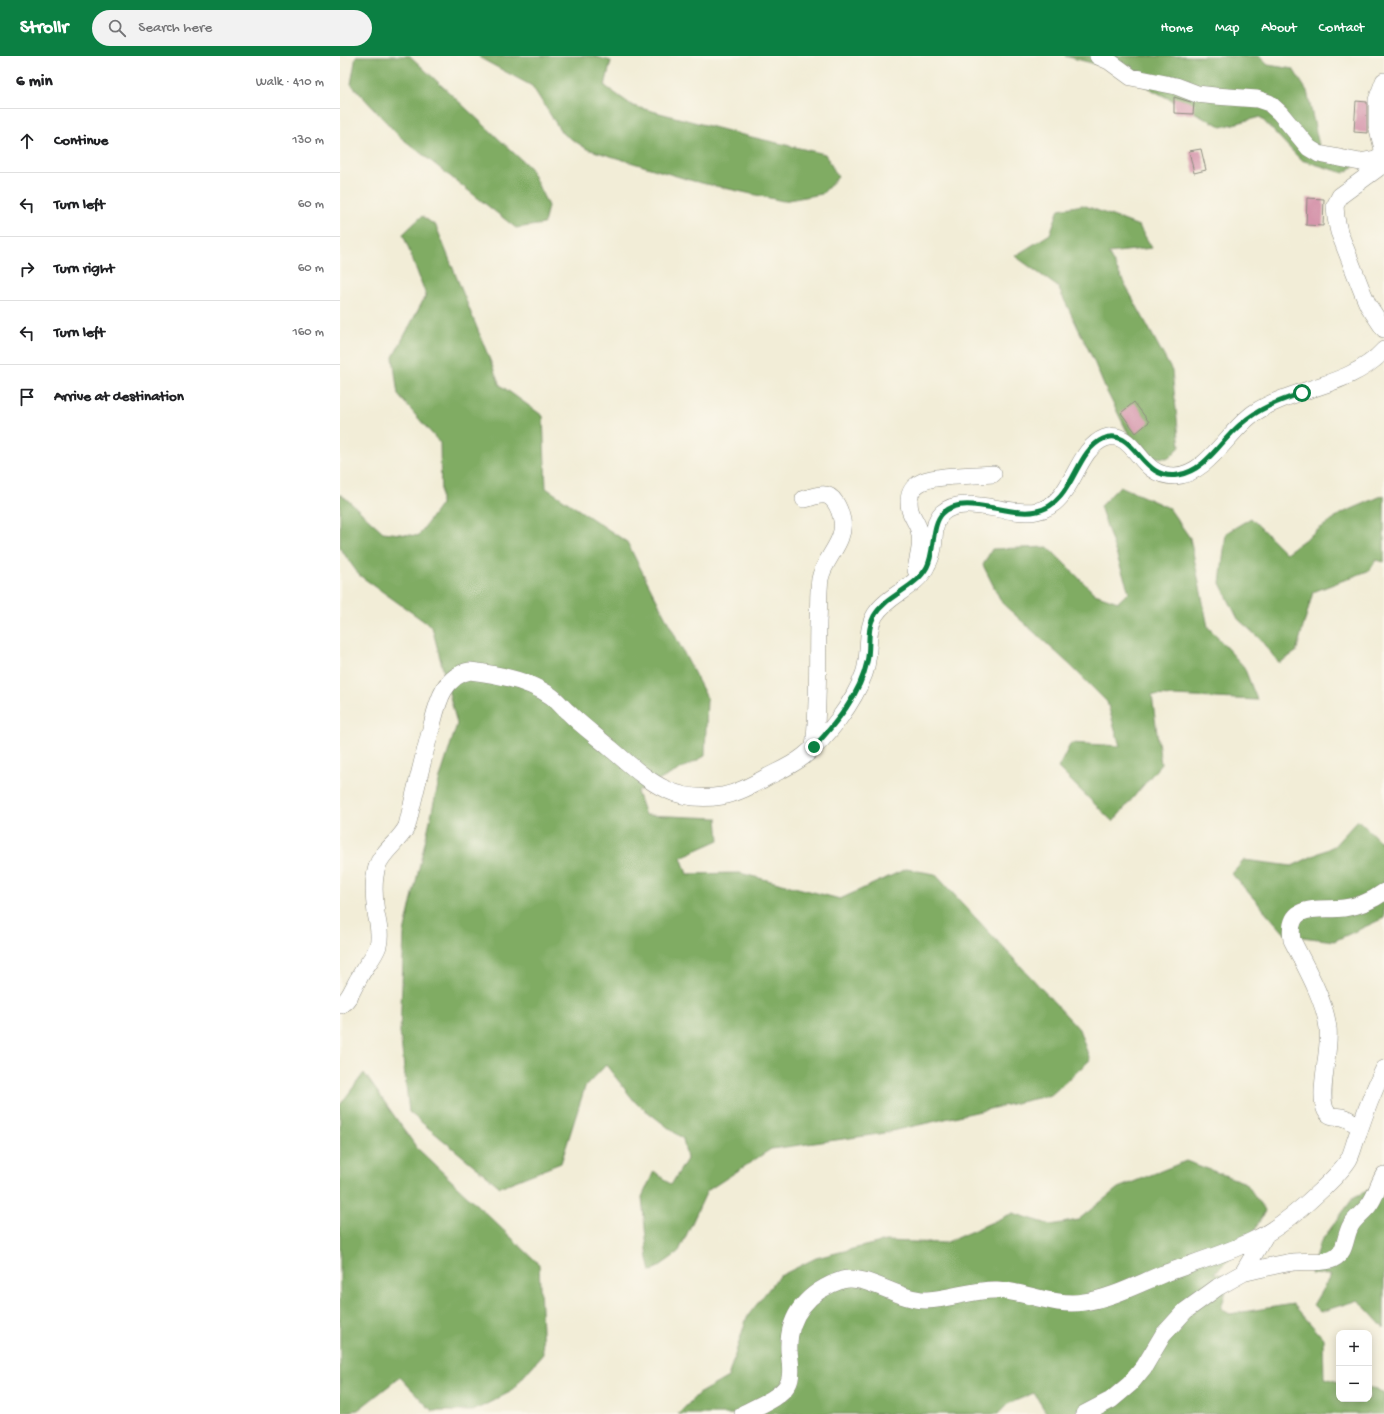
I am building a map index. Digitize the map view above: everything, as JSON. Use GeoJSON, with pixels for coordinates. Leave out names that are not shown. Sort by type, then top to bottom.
{"type":"FeatureCollection","features":[{"type":"Feature","properties":{"kind":"street"},"geometry":{"type":"LineString","coordinates":[[1098,56],[1109,61],[1131,77],[1176,86],[1197,94],[1257,99],[1269,103],[1280,112],[1309,148],[1319,154],[1360,162],[1374,160],[1384,152],[1377,125],[1377,100],[1384,81]]}},
{"type":"Feature","properties":{"kind":"street"},"geometry":{"type":"LineString","coordinates":[[1384,161],[1381,166],[1340,196],[1335,206],[1339,232],[1362,291],[1368,306],[1384,329]]}},
{"type":"Feature","properties":{"kind":"street"},"geometry":{"type":"LineString","coordinates":[[340,1005],[348,998],[378,946],[379,931],[376,910],[375,881],[377,866],[381,858],[403,835],[407,826],[426,746],[438,704],[444,690],[456,675],[462,672],[470,671],[486,674],[515,680],[548,694],[637,771],[658,786],[679,795],[701,798],[724,796],[738,792],[803,757],[834,724],[852,698],[863,676],[868,661],[870,630],[873,618],[881,606],[915,582],[926,568],[933,549],[935,527],[943,512],[952,506],[964,504],[1023,512],[1036,512],[1050,507],[1061,496],[1088,452],[1098,442],[1115,436],[1124,440],[1151,469],[1162,475],[1176,476],[1189,473],[1202,465],[1239,425],[1255,413],[1274,402],[1355,372],[1374,360],[1384,350]]}},
{"type":"Feature","properties":{"kind":"street"},"geometry":{"type":"LineString","coordinates":[[915,582],[921,540],[919,529],[910,511],[909,502],[911,492],[918,484],[927,479],[993,474]]}},
{"type":"Feature","properties":{"kind":"street"},"geometry":{"type":"LineString","coordinates":[[804,500],[823,494],[828,496],[834,500],[839,509],[842,521],[842,534],[825,564],[820,578],[816,730],[814,747]]}},
{"type":"Feature","properties":{"kind":"street"},"geometry":{"type":"LineString","coordinates":[[1360,1128],[1352,1120],[1344,1117],[1334,1117],[1325,1109],[1324,1087],[1328,1053],[1328,1028],[1321,1001],[1292,940],[1291,929],[1294,920],[1301,913],[1312,909],[1344,908],[1364,904],[1384,892]]}},
{"type":"Feature","properties":{"kind":"street"},"geometry":{"type":"LineString","coordinates":[[743,1414],[772,1398],[787,1386],[791,1374],[789,1341],[791,1327],[810,1296],[822,1288],[845,1280],[856,1278],[919,1300],[947,1298],[994,1290],[1016,1292],[1058,1302],[1084,1302],[1111,1295],[1225,1252],[1266,1234],[1288,1219],[1334,1178],[1349,1159],[1374,1088],[1384,1069]]}},
{"type":"Feature","properties":{"kind":"street"},"geometry":{"type":"LineString","coordinates":[[1084,1414],[1111,1400],[1130,1384],[1144,1367],[1163,1336],[1184,1311],[1218,1287],[1243,1274],[1271,1266],[1295,1262],[1325,1261],[1341,1254],[1345,1246],[1347,1233],[1352,1224],[1375,1197],[1384,1175]]}},
{"type":"Feature","properties":{"kind":"street"},"geometry":{"type":"LineString","coordinates":[[1243,1274],[1266,1234]]}},
{"type":"Feature","properties":{"kind":"green space"},"geometry":{"type":"Polygon","coordinates":[[[356,56],[410,56],[530,168],[548,206],[544,224],[516,228],[399,136],[351,84],[356,56]]]}},
{"type":"Feature","properties":{"kind":"green space"},"geometry":{"type":"Polygon","coordinates":[[[479,56],[593,56],[611,61],[605,86],[633,106],[743,135],[825,154],[838,177],[822,194],[783,201],[693,181],[587,149],[562,133],[532,86],[480,58],[479,56]]]}},
{"type":"Feature","properties":{"kind":"green space"},"geometry":{"type":"Polygon","coordinates":[[[1065,56],[1259,56],[1268,65],[1293,69],[1307,91],[1320,150],[1359,163],[1344,173],[1301,160],[1260,117],[1222,127],[1111,68],[1065,56]]]}},
{"type":"Feature","properties":{"kind":"green space"},"geometry":{"type":"Polygon","coordinates":[[[1083,205],[1139,226],[1152,248],[1108,253],[1172,371],[1180,447],[1169,458],[1149,457],[1130,437],[1105,388],[1093,359],[1058,287],[1015,256],[1050,234],[1059,209],[1083,205]]]}},
{"type":"Feature","properties":{"kind":"green space"},"geometry":{"type":"Polygon","coordinates":[[[422,216],[436,226],[500,385],[543,416],[546,488],[627,542],[707,698],[705,756],[637,792],[645,815],[717,818],[719,840],[681,857],[687,874],[740,873],[840,899],[906,869],[935,874],[1079,1029],[1090,1060],[1051,1095],[879,1134],[771,1149],[707,1191],[678,1253],[651,1272],[648,1259],[642,1197],[654,1171],[671,1185],[687,1159],[683,1139],[635,1102],[606,1065],[585,1087],[561,1163],[500,1187],[409,1112],[400,1032],[404,933],[439,781],[457,724],[432,627],[359,575],[340,548],[340,495],[342,495],[383,532],[418,536],[441,504],[440,443],[398,395],[393,357],[426,295],[403,234],[422,216]]]}},
{"type":"Feature","properties":{"kind":"green space"},"geometry":{"type":"Polygon","coordinates":[[[1120,486],[1169,508],[1190,538],[1208,627],[1244,667],[1257,700],[1152,695],[1161,764],[1113,822],[1058,768],[1071,743],[1120,746],[1107,702],[1069,664],[1002,603],[983,565],[992,549],[1048,547],[1095,594],[1118,602],[1129,592],[1100,506],[1120,486]]]}},
{"type":"Feature","properties":{"kind":"green space"},"geometry":{"type":"Polygon","coordinates":[[[1384,495],[1384,562],[1376,560],[1370,570],[1313,592],[1296,652],[1279,663],[1259,638],[1238,619],[1220,583],[1226,533],[1251,518],[1286,553],[1340,514],[1384,495]]]}},
{"type":"Feature","properties":{"kind":"green space"},"geometry":{"type":"Polygon","coordinates":[[[1358,820],[1384,845],[1384,918],[1334,941],[1286,935],[1232,874],[1244,860],[1292,866],[1334,846],[1358,820]]]}},
{"type":"Feature","properties":{"kind":"green space"},"geometry":{"type":"Polygon","coordinates":[[[364,1073],[417,1148],[539,1264],[543,1354],[510,1392],[473,1411],[432,1411],[400,1377],[358,1410],[340,1413],[340,1105],[364,1073]]]}},
{"type":"Feature","properties":{"kind":"green space"},"geometry":{"type":"Polygon","coordinates":[[[1186,1161],[1246,1183],[1265,1211],[1248,1242],[1214,1273],[1230,1277],[1221,1309],[1230,1314],[1293,1304],[1323,1338],[1324,1378],[1336,1381],[1336,1402],[1372,1402],[1372,1388],[1377,1389],[1384,1394],[1384,1414],[1047,1414],[1034,1393],[1008,1404],[998,1414],[678,1414],[698,1394],[728,1377],[747,1317],[778,1277],[816,1258],[885,1241],[945,1243],[1013,1213],[1051,1225],[1078,1220],[1118,1188],[1186,1161]]]}},
{"type":"Feature","properties":{"kind":"green space"},"geometry":{"type":"Polygon","coordinates":[[[1384,1183],[1384,1328],[1358,1300],[1320,1312],[1313,1305],[1331,1275],[1311,1274],[1319,1244],[1354,1197],[1384,1183]]]}},
{"type":"Feature","properties":{"kind":"building"},"geometry":{"type":"Polygon","coordinates":[[[1174,97],[1194,103],[1193,114],[1174,113],[1174,97]]]}},
{"type":"Feature","properties":{"kind":"building"},"geometry":{"type":"Polygon","coordinates":[[[1356,101],[1367,102],[1367,133],[1354,132],[1356,101]]]}},
{"type":"Feature","properties":{"kind":"building"},"geometry":{"type":"Polygon","coordinates":[[[1201,149],[1206,170],[1194,173],[1189,151],[1201,149]]]}},
{"type":"Feature","properties":{"kind":"building"},"geometry":{"type":"Polygon","coordinates":[[[1307,198],[1324,199],[1323,226],[1306,225],[1307,198]]]}},
{"type":"Feature","properties":{"kind":"building"},"geometry":{"type":"Polygon","coordinates":[[[1134,402],[1149,422],[1136,433],[1121,413],[1134,402]]]}},
{"type":"Feature","properties":{"kind":"route"},"geometry":{"type":"LineString","coordinates":[[814,747],[834,724],[852,698],[863,676],[868,661],[868,646],[873,618],[881,606],[915,582],[926,568],[933,549],[935,527],[943,512],[952,506],[964,504],[1023,512],[1036,512],[1050,507],[1061,496],[1088,452],[1098,442],[1115,436],[1124,440],[1151,469],[1162,475],[1176,476],[1189,473],[1202,465],[1239,425],[1255,413],[1274,402],[1302,393]]}}]}
